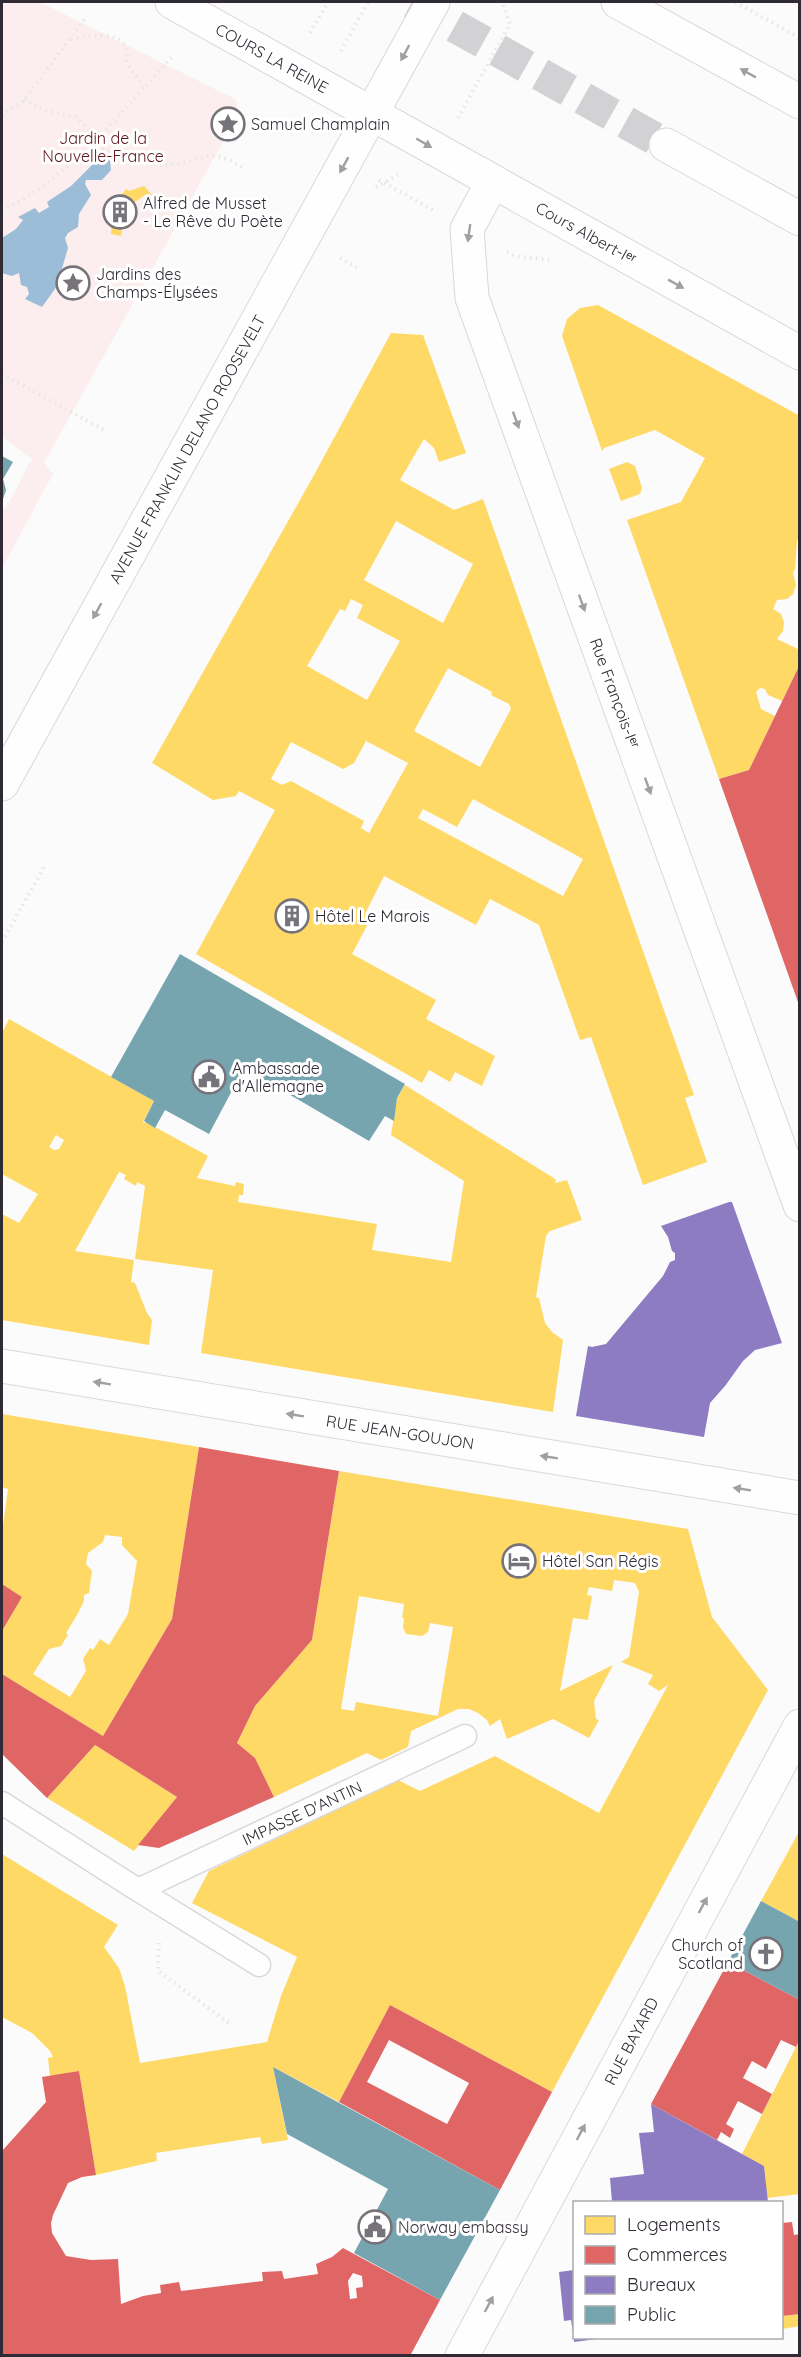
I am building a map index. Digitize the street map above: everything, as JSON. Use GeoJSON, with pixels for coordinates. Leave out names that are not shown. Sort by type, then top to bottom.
{"type":"FeatureCollection","features":[{"type":"Feature","properties":{"kind":"street","name":"COURS LA REINE"},"geometry":{"type":"LineString","coordinates":[[172,2],[373,114]]}},
{"type":"Feature","properties":{"kind":"street","name":"AVENUE FRANKLIN DELANO ROOSEVELT"},"geometry":{"type":"LineString","coordinates":[[2,784],[433,2]]}},
{"type":"Feature","properties":{"kind":"street"},"geometry":{"type":"LineString","coordinates":[[618,2],[800,102]]}},
{"type":"Feature","properties":{"kind":"street","name":"Cours Albert-Iᵉʳ"},"geometry":{"type":"LineString","coordinates":[[373,114],[800,353]]}},
{"type":"Feature","properties":{"kind":"street"},"geometry":{"type":"LineString","coordinates":[[666,145],[800,219]]}},
{"type":"Feature","properties":{"kind":"street","name":"Rue François-Iᵉʳ"},"geometry":{"type":"LineString","coordinates":[[493,181],[467,229],[472,298],[800,1205]]}},
{"type":"Feature","properties":{"kind":"street","name":"RUE JEAN-GOUJON"},"geometry":{"type":"LineString","coordinates":[[2,1366],[800,1498]]}},
{"type":"Feature","properties":{"kind":"street","name":"RUE BAYARD"},"geometry":{"type":"LineString","coordinates":[[462,2355],[800,1726]]}},
{"type":"Feature","properties":{"kind":"lane","name":"IMPASSE D'ANTIN"},"geometry":{"type":"LineString","coordinates":[[138,1890],[465,1736]]}},
{"type":"Feature","properties":{"kind":"lane"},"geometry":{"type":"LineString","coordinates":[[2,1803],[259,1965]]}},
{"type":"Feature","properties":{"kind":"path"},"geometry":{"type":"LineString","coordinates":[[309,36],[328,2]]}},
{"type":"Feature","properties":{"kind":"path"},"geometry":{"type":"LineString","coordinates":[[336,60],[368,2]]}},
{"type":"Feature","properties":{"kind":"path"},"geometry":{"type":"LineString","coordinates":[[454,123],[510,24],[502,2]]}},
{"type":"Feature","properties":{"kind":"path"},"geometry":{"type":"LineString","coordinates":[[735,2],[800,38]]}},
{"type":"Feature","properties":{"kind":"path"},"geometry":{"type":"LineString","coordinates":[[2,116],[24,100],[87,16]]}},
{"type":"Feature","properties":{"kind":"path"},"geometry":{"type":"LineString","coordinates":[[70,40],[94,36],[115,38],[122,42],[126,48],[130,66],[144,87]]}},
{"type":"Feature","properties":{"kind":"path"},"geometry":{"type":"LineString","coordinates":[[2,210],[25,200],[46,185],[97,137],[172,57]]}},
{"type":"Feature","properties":{"kind":"path"},"geometry":{"type":"LineString","coordinates":[[24,100],[46,111],[75,117],[88,126],[97,137]]}},
{"type":"Feature","properties":{"kind":"path"},"geometry":{"type":"LineString","coordinates":[[92,142],[120,156],[145,162],[167,165],[187,163],[206,157],[220,157],[246,169]]}},
{"type":"Feature","properties":{"kind":"path"},"geometry":{"type":"LineString","coordinates":[[370,176],[436,212]]}},
{"type":"Feature","properties":{"kind":"path"},"geometry":{"type":"LineString","coordinates":[[340,258],[361,270]]}},
{"type":"Feature","properties":{"kind":"path"},"geometry":{"type":"LineString","coordinates":[[2,374],[106,431]]}},
{"type":"Feature","properties":{"kind":"path"},"geometry":{"type":"LineString","coordinates":[[2,942],[44,867]]}},
{"type":"Feature","properties":{"kind":"path"},"geometry":{"type":"LineString","coordinates":[[160,1904],[158,1971],[230,2024]]}},
{"type":"Feature","properties":{"kind":"green space","name":"Jardins des Champs-Élysées"},"geometry":{"type":"Polygon","coordinates":[[[2,2],[40,2],[235,99],[238,108],[234,122],[44,463],[53,474],[2,568],[2,510],[10,501],[32,459],[2,437],[2,2]]]}},
{"type":"Feature","properties":{"kind":"water"},"geometry":{"type":"Polygon","coordinates":[[[102,155],[110,161],[111,170],[102,180],[86,180],[85,184],[91,195],[79,214],[78,227],[68,233],[65,238],[68,248],[57,286],[42,307],[25,299],[29,294],[27,287],[21,285],[19,273],[12,276],[2,273],[2,238],[16,229],[23,220],[18,217],[35,208],[39,213],[49,207],[47,202],[71,186],[102,155]]]}},
{"type":"Feature","properties":{"kind":"building: Logements","name":"Alfred de Musset - Le Rêve du Poète"},"geometry":{"type":"Polygon","coordinates":[[[144,186],[154,197],[145,195],[135,202],[124,218],[121,236],[111,234],[112,217],[117,201],[126,189],[129,191],[144,186]]]}},
{"type":"Feature","properties":{"kind":"building: Logements"},"geometry":{"type":"Polygon","coordinates":[[[598,305],[800,416],[800,540],[797,540],[793,573],[796,585],[793,594],[787,599],[777,600],[773,609],[781,614],[784,622],[783,631],[777,639],[800,650],[800,664],[782,701],[768,695],[765,689],[760,688],[756,692],[761,709],[775,716],[749,770],[719,779],[627,520],[681,502],[705,458],[655,430],[604,448],[602,451],[562,336],[567,319],[580,308],[598,305]]]}},
{"type":"Feature","properties":{"kind":"building: Logements"},"geometry":{"type":"Polygon","coordinates":[[[391,333],[423,335],[466,453],[439,462],[434,448],[424,439],[400,480],[454,510],[483,499],[694,1095],[685,1098],[707,1162],[643,1185],[591,1037],[580,1040],[539,925],[490,899],[476,925],[384,876],[365,914],[371,918],[352,954],[436,1000],[426,1019],[495,1056],[482,1086],[455,1072],[450,1082],[429,1070],[422,1083],[196,954],[275,810],[239,791],[236,796],[213,800],[152,763],[391,333]],[[396,521],[364,580],[443,623],[473,564],[396,521]],[[351,599],[345,611],[340,609],[307,666],[367,700],[400,641],[357,618],[363,605],[351,599]],[[448,668],[414,731],[480,767],[511,709],[509,704],[491,695],[492,692],[448,668]],[[366,741],[354,763],[343,769],[291,742],[271,779],[282,785],[291,781],[364,821],[361,828],[369,833],[408,763],[366,741]],[[473,799],[457,827],[423,809],[418,818],[563,896],[583,859],[473,799]]]}},
{"type":"Feature","properties":{"kind":"building: Logements"},"geometry":{"type":"Polygon","coordinates":[[[627,462],[635,466],[642,488],[640,494],[621,501],[609,469],[627,462]]]}},
{"type":"Feature","properties":{"kind":"building: Logements"},"geometry":{"type":"Polygon","coordinates":[[[9,1019],[154,1101],[143,1122],[208,1156],[197,1178],[235,1186],[236,1182],[244,1184],[243,1195],[239,1195],[238,1202],[377,1224],[372,1250],[451,1262],[464,1181],[391,1135],[397,1098],[405,1085],[552,1177],[556,1180],[555,1183],[567,1180],[582,1220],[550,1231],[546,1236],[536,1297],[539,1298],[545,1323],[563,1340],[553,1412],[201,1353],[213,1270],[135,1259],[145,1186],[137,1182],[136,1186],[124,1179],[126,1175],[119,1172],[75,1251],[134,1260],[131,1282],[135,1283],[152,1320],[149,1345],[2,1320],[2,1214],[19,1223],[38,1194],[2,1174],[2,1033],[9,1019]],[[56,1135],[49,1147],[54,1150],[59,1149],[64,1140],[56,1135]]]}},
{"type":"Feature","properties":{"kind":"building: Logements"},"geometry":{"type":"Polygon","coordinates":[[[2,1414],[199,1447],[172,1619],[103,1736],[2,1674],[2,1631],[22,1597],[2,1584],[2,1533],[8,1489],[2,1487],[2,1414]],[[105,1535],[103,1542],[88,1553],[86,1564],[92,1571],[89,1593],[84,1595],[84,1601],[61,1646],[49,1649],[33,1674],[70,1697],[86,1671],[83,1659],[90,1648],[93,1650],[100,1639],[109,1645],[128,1614],[137,1561],[122,1545],[122,1537],[105,1535]]]}},
{"type":"Feature","properties":{"kind":"building: Logements"},"geometry":{"type":"Polygon","coordinates":[[[339,1471],[688,1529],[712,1617],[768,1690],[552,2092],[390,2005],[339,2102],[273,2067],[288,2140],[262,2144],[260,2137],[156,2153],[157,2161],[96,2175],[79,2071],[50,2077],[48,2058],[53,2057],[50,2051],[32,2033],[2,2017],[2,1854],[118,1925],[104,1947],[119,1968],[125,1986],[140,2063],[267,2042],[281,1996],[297,1957],[192,1903],[209,1871],[398,1780],[420,1791],[495,1756],[599,1813],[668,1685],[659,1691],[648,1684],[653,1675],[621,1662],[629,1657],[639,1592],[635,1583],[614,1580],[612,1591],[589,1587],[587,1595],[592,1596],[588,1620],[573,1618],[560,1691],[613,1665],[594,1701],[596,1719],[599,1720],[589,1738],[553,1719],[507,1739],[500,1719],[490,1726],[487,1720],[478,1713],[469,1709],[458,1709],[411,1731],[408,1747],[381,1760],[367,1753],[274,1797],[255,1758],[237,1743],[255,1706],[312,1640],[339,1471]],[[359,1596],[341,1709],[354,1711],[356,1702],[438,1716],[453,1627],[430,1623],[428,1632],[422,1636],[406,1634],[403,1627],[404,1618],[402,1618],[404,1604],[359,1596]]]}},
{"type":"Feature","properties":{"kind":"building: Logements"},"geometry":{"type":"Polygon","coordinates":[[[95,1745],[177,1797],[134,1851],[47,1798],[95,1745]]]}},
{"type":"Feature","properties":{"kind":"building: Logements"},"geometry":{"type":"Polygon","coordinates":[[[800,1830],[800,1922],[761,1901],[800,1830]]]}},
{"type":"Feature","properties":{"kind":"building: Logements"},"geometry":{"type":"Polygon","coordinates":[[[800,2039],[800,2194],[767,2198],[764,2166],[742,2154],[800,2039]]]}},
{"type":"Feature","properties":{"kind":"building: Logements"},"geometry":{"type":"Polygon","coordinates":[[[800,2314],[800,2326],[783,2329],[783,2316],[800,2314]]]}},
{"type":"Feature","properties":{"kind":"building: Commerces"},"geometry":{"type":"Polygon","coordinates":[[[800,664],[799,1005],[719,779],[749,770],[800,664]]]}},
{"type":"Feature","properties":{"kind":"building: Commerces"},"geometry":{"type":"Polygon","coordinates":[[[199,1447],[339,1471],[312,1640],[255,1706],[237,1743],[255,1758],[274,1797],[159,1848],[138,1845],[177,1797],[95,1745],[47,1798],[2,1754],[2,1674],[103,1736],[172,1619],[199,1447]]]}},
{"type":"Feature","properties":{"kind":"building: Commerces"},"geometry":{"type":"Polygon","coordinates":[[[2,1584],[22,1597],[2,1631],[2,1584]]]}},
{"type":"Feature","properties":{"kind":"building: Commerces"},"geometry":{"type":"Polygon","coordinates":[[[728,1962],[800,2000],[800,2039],[796,2047],[781,2040],[766,2069],[752,2061],[743,2078],[772,2094],[762,2114],[738,2101],[726,2124],[734,2129],[730,2138],[721,2132],[717,2140],[651,2104],[728,1962]]]}},
{"type":"Feature","properties":{"kind":"building: Commerces"},"geometry":{"type":"Polygon","coordinates":[[[390,2005],[552,2092],[500,2190],[339,2102],[390,2005]],[[389,2040],[367,2082],[447,2124],[469,2083],[389,2040]]]}},
{"type":"Feature","properties":{"kind":"building: Commerces"},"geometry":{"type":"Polygon","coordinates":[[[79,2071],[96,2175],[82,2177],[68,2183],[53,2215],[52,2233],[66,2256],[91,2260],[118,2259],[121,2304],[143,2296],[161,2293],[160,2285],[179,2282],[181,2291],[263,2281],[262,2272],[282,2271],[284,2279],[318,2274],[316,2264],[332,2257],[343,2248],[440,2300],[410,2356],[2,2356],[2,2151],[46,2102],[42,2077],[79,2071]],[[353,2273],[348,2281],[350,2299],[357,2298],[356,2288],[363,2287],[362,2276],[353,2273]]]}},
{"type":"Feature","properties":{"kind":"building: Commerces"},"geometry":{"type":"Polygon","coordinates":[[[792,2222],[794,2235],[800,2234],[800,2314],[783,2316],[783,2223],[792,2222]]]}},
{"type":"Feature","properties":{"kind":"building: Bureaux"},"geometry":{"type":"Polygon","coordinates":[[[732,1202],[782,1343],[755,1350],[743,1361],[710,1403],[704,1437],[576,1416],[588,1346],[606,1344],[663,1276],[670,1262],[675,1260],[675,1253],[661,1226],[732,1202]]]}},
{"type":"Feature","properties":{"kind":"building: Bureaux"},"geometry":{"type":"Polygon","coordinates":[[[651,2104],[764,2166],[768,2201],[612,2201],[610,2178],[644,2174],[639,2133],[654,2132],[651,2104]]]}},
{"type":"Feature","properties":{"kind":"building: Bureaux"},"geometry":{"type":"Polygon","coordinates":[[[573,2270],[573,2333],[571,2320],[564,2321],[559,2272],[573,2270]]]}},
{"type":"Feature","properties":{"kind":"building: Bureaux"},"geometry":{"type":"Polygon","coordinates":[[[574,2339],[597,2339],[574,2342],[574,2339]]]}},
{"type":"Feature","properties":{"kind":"building: Public"},"geometry":{"type":"Polygon","coordinates":[[[2,456],[13,462],[3,479],[6,490],[2,502],[2,456]]]}},
{"type":"Feature","properties":{"kind":"building: Public"},"geometry":{"type":"Polygon","coordinates":[[[180,954],[405,1084],[397,1098],[394,1121],[385,1116],[369,1141],[244,1068],[209,1134],[165,1110],[155,1128],[144,1121],[154,1101],[111,1077],[180,954]]]}},
{"type":"Feature","properties":{"kind":"building: Public","name":"Church of Scotland"},"geometry":{"type":"Polygon","coordinates":[[[761,1901],[800,1922],[800,2000],[728,1962],[761,1901]]]}},
{"type":"Feature","properties":{"kind":"building: Public"},"geometry":{"type":"Polygon","coordinates":[[[273,2067],[500,2190],[440,2300],[354,2253],[388,2189],[287,2134],[273,2067]]]}},
{"type":"Feature","properties":{"kind":"tunnel"},"geometry":{"type":"LineString","coordinates":[[412,2],[666,145]]}},
{"type":"Feature","properties":{"kind":"place","name":"Samuel Champlain"},"geometry":{"type":"Point","coordinates":[228,124]}},
{"type":"Feature","properties":{"kind":"place","name":"Alfred de Musset - Le Rêve du Poète"},"geometry":{"type":"Point","coordinates":[120,212]}},
{"type":"Feature","properties":{"kind":"place","name":"Jardins des Champs-Élysées"},"geometry":{"type":"Point","coordinates":[73,283]}},
{"type":"Feature","properties":{"kind":"place","name":"Hôtel Le Marois"},"geometry":{"type":"Point","coordinates":[292,916]}},
{"type":"Feature","properties":{"kind":"place","name":"Ambassade d'Allemagne"},"geometry":{"type":"Point","coordinates":[209,1077]}},
{"type":"Feature","properties":{"kind":"place","name":"Hôtel San Régis"},"geometry":{"type":"Point","coordinates":[519,1561]}},
{"type":"Feature","properties":{"kind":"place","name":"Church of Scotland"},"geometry":{"type":"Point","coordinates":[766,1954]}},
{"type":"Feature","properties":{"kind":"place","name":"Norway embassy"},"geometry":{"type":"Point","coordinates":[375,2227]}},
{"type":"Feature","properties":{"kind":"park label","name":"Jardin de la Nouvelle-France"},"geometry":{"type":"Point","coordinates":[103,147]}}]}
